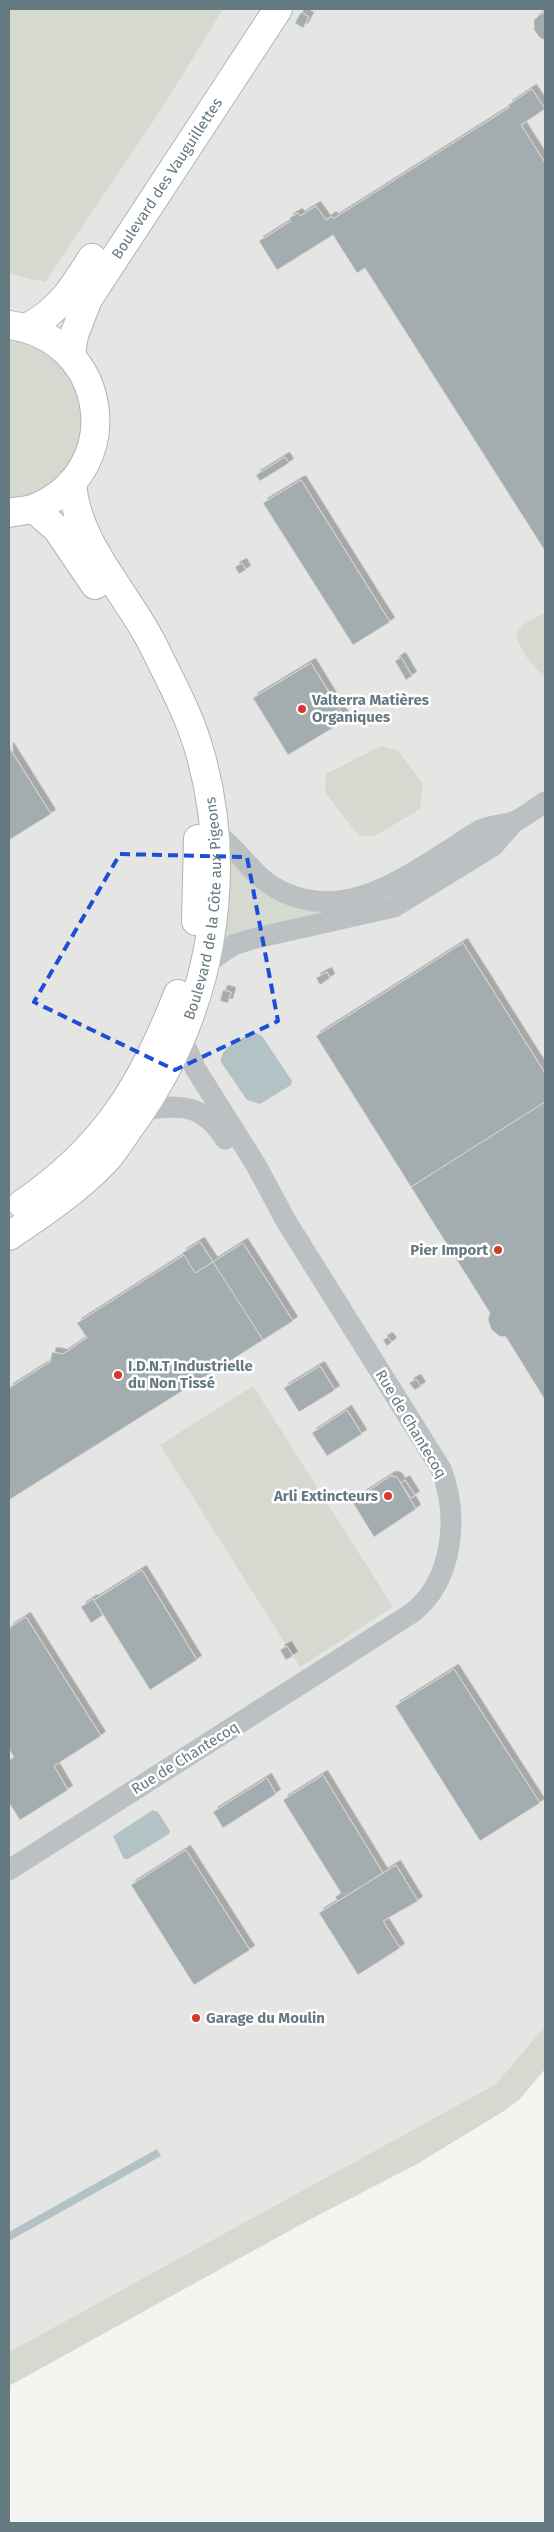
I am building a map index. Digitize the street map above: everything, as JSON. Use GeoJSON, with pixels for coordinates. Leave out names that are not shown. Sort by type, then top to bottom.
{"type":"FeatureCollection","features":[{"type":"Feature","properties":{"kind":"street","name":"Boulevard des Vauguillettes"},"geometry":{"type":"LineString","coordinates":[[18,326],[48,317],[73,288],[255,9]]}},
{"type":"Feature","properties":{"kind":"street","name":"Boulevard des Vauguillettes"},"geometry":{"type":"LineString","coordinates":[[71,354],[74,335],[88,300],[278,9]]}},
{"type":"Feature","properties":{"kind":"street"},"geometry":{"type":"LineString","coordinates":[[18,326],[51,338],[71,354],[86,378],[95,404],[95,432],[87,459],[72,482],[54,498],[21,511]]}},
{"type":"Feature","properties":{"kind":"street","name":"Boulevard de la Côte aux Pigeons"},"geometry":{"type":"LineString","coordinates":[[9,1236],[59,1202],[105,1161],[160,1082],[182,1038],[206,964],[217,880],[215,833],[206,779],[191,725],[154,647],[82,526],[73,498],[72,482]]}},
{"type":"Feature","properties":{"kind":"street","name":"Boulevard de la Côte aux Pigeons"},"geometry":{"type":"LineString","coordinates":[[9,1213],[48,1186],[86,1150],[120,1111],[158,1045],[179,992],[196,920],[198,841],[193,803],[182,749],[171,720],[137,650],[75,553],[57,529],[21,511]]}},
{"type":"Feature","properties":{"kind":"street"},"geometry":{"type":"LineString","coordinates":[[206,964],[233,946],[256,938],[394,907],[493,846],[514,822],[545,802]]}},
{"type":"Feature","properties":{"kind":"street"},"geometry":{"type":"LineString","coordinates":[[215,833],[224,839],[252,871],[269,884],[310,901],[336,903],[362,898],[388,887],[483,829],[514,822]]}},
{"type":"Feature","properties":{"kind":"street","name":"Rue de Chantecoq"},"geometry":{"type":"LineString","coordinates":[[9,1870],[390,1627],[421,1605],[440,1576],[448,1552],[451,1506],[448,1488],[440,1469],[286,1221],[256,1165],[195,1068],[182,1038]]}},
{"type":"Feature","properties":{"kind":"street"},"geometry":{"type":"LineString","coordinates":[[142,1110],[170,1106],[186,1107],[196,1110],[213,1121],[246,1171],[286,1221]]}},
{"type":"Feature","properties":{"kind":"highlighted area"},"geometry":{"type":"Polygon","coordinates":[[[120,854],[247,857],[278,1021],[175,1070],[34,1002],[120,854]]]}},
{"type":"Feature","properties":{"kind":"shaded area"},"geometry":{"type":"Polygon","coordinates":[[[9,9],[545,9],[545,2026],[496,2084],[9,2352],[9,9]]]}},
{"type":"Feature","properties":{"kind":"shaded area"},"geometry":{"type":"Polygon","coordinates":[[[9,9],[223,9],[162,108],[45,282],[9,274],[9,9]]]}},
{"type":"Feature","properties":{"kind":"shaded area"},"geometry":{"type":"Polygon","coordinates":[[[9,335],[23,336],[70,370],[85,420],[80,447],[67,470],[47,488],[23,499],[9,501],[9,335]]]}},
{"type":"Feature","properties":{"kind":"shaded area"},"geometry":{"type":"Polygon","coordinates":[[[545,612],[545,677],[527,658],[516,634],[523,625],[545,612]]]}},
{"type":"Feature","properties":{"kind":"shaded area"},"geometry":{"type":"Polygon","coordinates":[[[381,746],[398,751],[423,784],[420,809],[375,836],[359,836],[325,792],[326,774],[381,746]]]}},
{"type":"Feature","properties":{"kind":"shaded area"},"geometry":{"type":"Polygon","coordinates":[[[223,851],[278,897],[393,890],[395,900],[216,944],[223,851]]]}},
{"type":"Feature","properties":{"kind":"shaded area"},"geometry":{"type":"Polygon","coordinates":[[[254,1032],[262,1036],[292,1081],[291,1085],[260,1104],[247,1100],[221,1062],[222,1056],[228,1047],[254,1032]]]}},
{"type":"Feature","properties":{"kind":"shaded area"},"geometry":{"type":"Polygon","coordinates":[[[253,1386],[393,1607],[300,1667],[160,1445],[253,1386]]]}},
{"type":"Feature","properties":{"kind":"shaded area"},"geometry":{"type":"Polygon","coordinates":[[[153,1810],[158,1812],[170,1831],[169,1834],[128,1859],[124,1859],[113,1836],[153,1810]]]}},
{"type":"Feature","properties":{"kind":"shaded area"},"geometry":{"type":"Polygon","coordinates":[[[545,2026],[545,2069],[520,2099],[504,2111],[417,2164],[309,2220],[9,2386],[9,2352],[496,2084],[545,2026]]]}},
{"type":"Feature","properties":{"kind":"shaded area"},"geometry":{"type":"Polygon","coordinates":[[[157,2149],[161,2156],[9,2241],[9,2232],[157,2149]]]}},
{"type":"Feature","properties":{"kind":"building"},"geometry":{"type":"Polygon","coordinates":[[[301,12],[309,17],[303,28],[295,23],[301,12]]]}},
{"type":"Feature","properties":{"kind":"building"},"geometry":{"type":"Polygon","coordinates":[[[542,13],[545,13],[545,40],[540,38],[534,30],[534,20],[542,13]]]}},
{"type":"Feature","properties":{"kind":"building"},"geometry":{"type":"Polygon","coordinates":[[[532,89],[545,109],[521,125],[545,163],[545,551],[365,268],[357,273],[333,235],[277,270],[259,241],[291,221],[289,218],[298,213],[300,216],[316,206],[326,220],[332,216],[333,219],[510,107],[508,105],[532,89]]]}},
{"type":"Feature","properties":{"kind":"building"},"geometry":{"type":"Polygon","coordinates":[[[285,457],[289,463],[260,481],[256,475],[285,457]]]}},
{"type":"Feature","properties":{"kind":"building"},"geometry":{"type":"Polygon","coordinates":[[[301,480],[390,622],[353,645],[263,503],[301,480]]]}},
{"type":"Feature","properties":{"kind":"building"},"geometry":{"type":"Polygon","coordinates":[[[242,563],[246,570],[239,574],[235,567],[242,563]]]}},
{"type":"Feature","properties":{"kind":"building"},"geometry":{"type":"Polygon","coordinates":[[[401,657],[412,676],[406,680],[395,661],[401,657]]]}},
{"type":"Feature","properties":{"kind":"building"},"geometry":{"type":"Polygon","coordinates":[[[311,663],[346,720],[288,755],[253,698],[311,663]]]}},
{"type":"Feature","properties":{"kind":"building"},"geometry":{"type":"Polygon","coordinates":[[[9,747],[51,814],[9,840],[9,747]]]}},
{"type":"Feature","properties":{"kind":"building"},"geometry":{"type":"Polygon","coordinates":[[[463,943],[545,1073],[545,1102],[411,1187],[316,1036],[463,943]]]}},
{"type":"Feature","properties":{"kind":"building"},"geometry":{"type":"Polygon","coordinates":[[[327,972],[330,978],[320,985],[316,978],[327,972]]]}},
{"type":"Feature","properties":{"kind":"building"},"geometry":{"type":"Polygon","coordinates":[[[223,990],[231,992],[228,1003],[220,1001],[223,990]]]}},
{"type":"Feature","properties":{"kind":"building","name":"Pier Import"},"geometry":{"type":"Polygon","coordinates":[[[545,1102],[545,1400],[506,1337],[499,1336],[491,1329],[488,1319],[490,1313],[411,1187],[545,1102]]]}},
{"type":"Feature","properties":{"kind":"building"},"geometry":{"type":"Polygon","coordinates":[[[200,1242],[213,1262],[195,1273],[182,1253],[200,1242]]]}},
{"type":"Feature","properties":{"kind":"building"},"geometry":{"type":"Polygon","coordinates":[[[243,1243],[293,1321],[263,1340],[213,1262],[243,1243]]]}},
{"type":"Feature","properties":{"kind":"building","name":"I.D.N.T Industrielle du Non Tissé"},"geometry":{"type":"Polygon","coordinates":[[[184,1255],[195,1273],[213,1262],[263,1340],[9,1500],[9,1388],[50,1362],[52,1352],[63,1354],[87,1338],[77,1323],[184,1255]]]}},
{"type":"Feature","properties":{"kind":"building"},"geometry":{"type":"Polygon","coordinates":[[[388,1337],[392,1342],[387,1346],[383,1340],[388,1337]]]}},
{"type":"Feature","properties":{"kind":"building"},"geometry":{"type":"Polygon","coordinates":[[[320,1366],[335,1390],[299,1412],[284,1388],[320,1366]]]}},
{"type":"Feature","properties":{"kind":"building"},"geometry":{"type":"Polygon","coordinates":[[[416,1379],[421,1386],[415,1390],[409,1383],[416,1379]]]}},
{"type":"Feature","properties":{"kind":"building"},"geometry":{"type":"Polygon","coordinates":[[[347,1410],[362,1434],[327,1456],[312,1433],[347,1410]]]}},
{"type":"Feature","properties":{"kind":"building"},"geometry":{"type":"Polygon","coordinates":[[[391,1476],[397,1477],[416,1509],[374,1537],[352,1501],[391,1476]]]}},
{"type":"Feature","properties":{"kind":"building"},"geometry":{"type":"Polygon","coordinates":[[[405,1480],[415,1496],[411,1498],[401,1483],[405,1480]]]}},
{"type":"Feature","properties":{"kind":"building"},"geometry":{"type":"Polygon","coordinates":[[[142,1570],[197,1660],[150,1690],[94,1600],[142,1570]]]}},
{"type":"Feature","properties":{"kind":"building"},"geometry":{"type":"Polygon","coordinates":[[[93,1599],[103,1615],[91,1623],[81,1607],[93,1599]]]}},
{"type":"Feature","properties":{"kind":"building"},"geometry":{"type":"Polygon","coordinates":[[[26,1617],[101,1736],[54,1766],[68,1790],[20,1820],[9,1803],[9,1760],[14,1757],[9,1749],[9,1628],[26,1617]]]}},
{"type":"Feature","properties":{"kind":"building"},"geometry":{"type":"Polygon","coordinates":[[[287,1646],[293,1656],[286,1660],[280,1650],[287,1646]]]}},
{"type":"Feature","properties":{"kind":"building"},"geometry":{"type":"Polygon","coordinates":[[[454,1669],[540,1803],[480,1841],[395,1706],[454,1669]]]}},
{"type":"Feature","properties":{"kind":"building"},"geometry":{"type":"Polygon","coordinates":[[[323,1775],[383,1873],[338,1901],[335,1897],[341,1893],[283,1800],[323,1775]]]}},
{"type":"Feature","properties":{"kind":"building"},"geometry":{"type":"Polygon","coordinates":[[[267,1778],[276,1794],[223,1828],[213,1812],[267,1778]]]}},
{"type":"Feature","properties":{"kind":"building"},"geometry":{"type":"Polygon","coordinates":[[[186,1850],[250,1950],[194,1985],[131,1885],[186,1850]]]}},
{"type":"Feature","properties":{"kind":"building"},"geometry":{"type":"Polygon","coordinates":[[[396,1865],[418,1901],[383,1921],[400,1948],[358,1975],[319,1913],[396,1865]]]}},
{"type":"Feature","properties":{"kind":"place","name":"Valterra Matières Organiques"},"geometry":{"type":"Point","coordinates":[302,709]}},
{"type":"Feature","properties":{"kind":"place","name":"Pier Import"},"geometry":{"type":"Point","coordinates":[498,1250]}},
{"type":"Feature","properties":{"kind":"place","name":"I.D.N.T Industrielle du Non Tissé"},"geometry":{"type":"Point","coordinates":[118,1375]}},
{"type":"Feature","properties":{"kind":"place","name":"Arli Extincteurs"},"geometry":{"type":"Point","coordinates":[388,1496]}},
{"type":"Feature","properties":{"kind":"place","name":"Garage du Moulin"},"geometry":{"type":"Point","coordinates":[196,2018]}}]}
